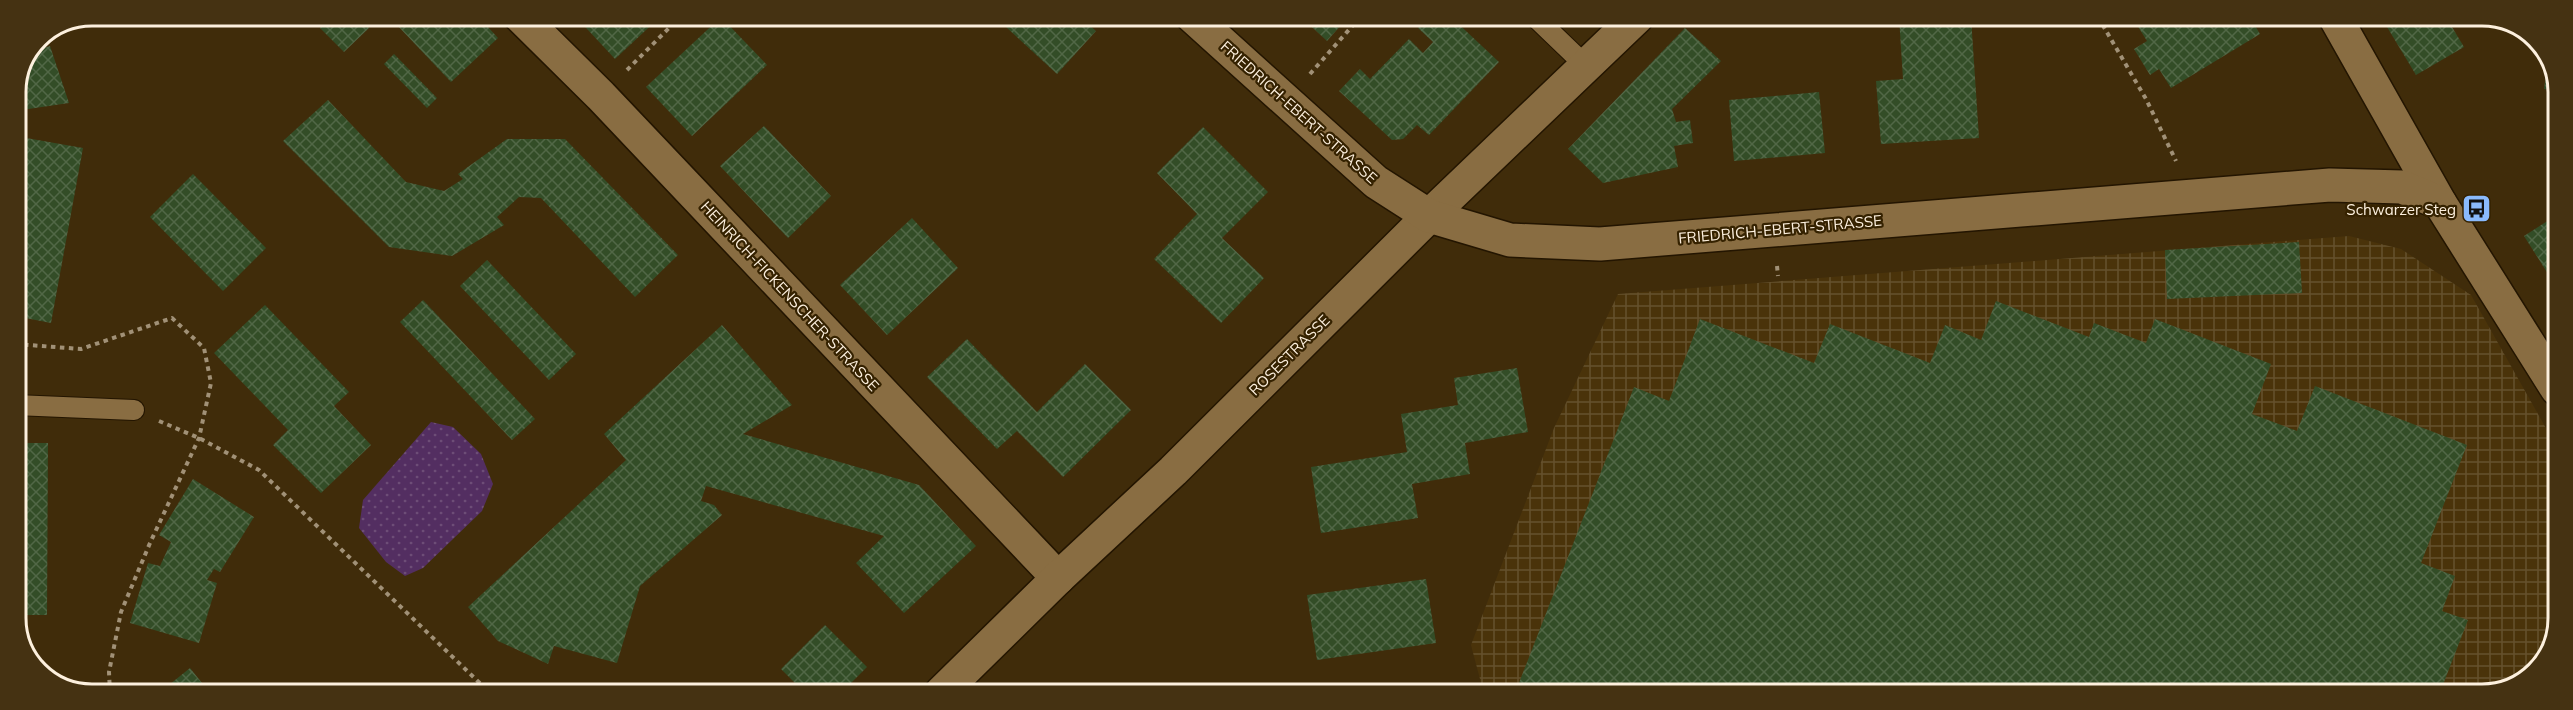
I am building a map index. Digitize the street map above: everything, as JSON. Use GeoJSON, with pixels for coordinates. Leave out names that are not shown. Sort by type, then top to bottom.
{"type":"FeatureCollection","features":[{"type":"Feature","properties":{"kind":"street","name":"HEINRICH-FICKENSCHER-STRASSE"},"geometry":{"type":"LineString","coordinates":[[530,26],[601,96],[1058,578]]}},
{"type":"Feature","properties":{"kind":"street","name":"FRIEDRICH-EBERT-STRASSE"},"geometry":{"type":"LineString","coordinates":[[1203,26],[1377,182],[1429,216],[1510,240],[1600,244],[2330,185],[2402,187],[2440,203]]}},
{"type":"Feature","properties":{"kind":"street","name":"ROSESTRASSE"},"geometry":{"type":"LineString","coordinates":[[950,684],[1058,578],[1173,471],[1429,216],[1628,26]]}},
{"type":"Feature","properties":{"kind":"street"},"geometry":{"type":"LineString","coordinates":[[2340,26],[2440,203],[2548,374]]}},
{"type":"Feature","properties":{"kind":"lane"},"geometry":{"type":"LineString","coordinates":[[1545,26],[1587,67]]}},
{"type":"Feature","properties":{"kind":"lane"},"geometry":{"type":"LineString","coordinates":[[26,405],[134,410]]}},
{"type":"Feature","properties":{"kind":"path"},"geometry":{"type":"LineString","coordinates":[[601,96],[671,26]]}},
{"type":"Feature","properties":{"kind":"path"},"geometry":{"type":"LineString","coordinates":[[1310,74],[1352,26]]}},
{"type":"Feature","properties":{"kind":"path"},"geometry":{"type":"LineString","coordinates":[[2103,26],[2146,99],[2176,162]]}},
{"type":"Feature","properties":{"kind":"path"},"geometry":{"type":"LineString","coordinates":[[26,345],[81,349],[172,318],[204,348],[211,383],[199,438],[121,612],[109,672],[110,684]]}},
{"type":"Feature","properties":{"kind":"path"},"geometry":{"type":"LineString","coordinates":[[134,410],[199,438],[259,470],[481,684]]}},
{"type":"Feature","properties":{"kind":"shaded area"},"geometry":{"type":"Polygon","coordinates":[[[2349,236],[2401,249],[2471,295],[2548,431],[2548,619],[2545,636],[2536,655],[2522,671],[2503,681],[2482,684],[1481,684],[1471,645],[1554,428],[1618,294],[2349,236]]]}},
{"type":"Feature","properties":{"kind":"shaded area"},"geometry":{"type":"Polygon","coordinates":[[[431,422],[453,427],[481,454],[493,484],[482,511],[423,568],[405,576],[386,562],[359,528],[363,500],[431,422]]]}},
{"type":"Feature","properties":{"kind":"building"},"geometry":{"type":"Polygon","coordinates":[[[322,26],[367,26],[369,28],[344,52],[320,28],[322,26]]]}},
{"type":"Feature","properties":{"kind":"building"},"geometry":{"type":"Polygon","coordinates":[[[398,26],[487,26],[498,38],[451,82],[398,26]]]}},
{"type":"Feature","properties":{"kind":"building"},"geometry":{"type":"Polygon","coordinates":[[[584,26],[650,26],[615,59],[584,26]]]}},
{"type":"Feature","properties":{"kind":"building"},"geometry":{"type":"Polygon","coordinates":[[[711,26],[730,26],[767,65],[692,136],[646,87],[711,26]]]}},
{"type":"Feature","properties":{"kind":"building"},"geometry":{"type":"Polygon","coordinates":[[[1005,26],[1090,26],[1096,31],[1057,74],[1005,26]]]}},
{"type":"Feature","properties":{"kind":"building"},"geometry":{"type":"Polygon","coordinates":[[[1311,26],[1340,26],[1327,41],[1311,26]]]}},
{"type":"Feature","properties":{"kind":"building"},"geometry":{"type":"Polygon","coordinates":[[[1420,26],[1461,26],[1499,62],[1429,135],[1417,125],[1403,139],[1392,140],[1339,91],[1360,69],[1370,79],[1409,39],[1423,53],[1433,42],[1418,28],[1420,26]]]}},
{"type":"Feature","properties":{"kind":"building"},"geometry":{"type":"Polygon","coordinates":[[[1900,26],[1972,26],[1979,138],[1881,144],[1876,81],[1903,79],[1900,26]]]}},
{"type":"Feature","properties":{"kind":"building"},"geometry":{"type":"Polygon","coordinates":[[[2138,26],[2255,26],[2260,34],[2171,88],[2159,69],[2150,75],[2134,49],[2147,41],[2138,26]]]}},
{"type":"Feature","properties":{"kind":"building"},"geometry":{"type":"Polygon","coordinates":[[[2386,26],[2451,26],[2464,47],[2416,75],[2386,26]]]}},
{"type":"Feature","properties":{"kind":"building"},"geometry":{"type":"Polygon","coordinates":[[[1685,28],[1721,61],[1672,109],[1676,122],[1690,120],[1693,143],[1674,146],[1678,167],[1603,183],[1568,149],[1685,28]]]}},
{"type":"Feature","properties":{"kind":"building"},"geometry":{"type":"Polygon","coordinates":[[[50,46],[69,103],[26,109],[27,79],[31,66],[42,48],[50,46]]]}},
{"type":"Feature","properties":{"kind":"building"},"geometry":{"type":"Polygon","coordinates":[[[394,54],[437,98],[427,108],[384,64],[394,54]]]}},
{"type":"Feature","properties":{"kind":"building"},"geometry":{"type":"Polygon","coordinates":[[[1819,92],[1825,153],[1734,161],[1729,100],[1819,92]]]}},
{"type":"Feature","properties":{"kind":"building"},"geometry":{"type":"Polygon","coordinates":[[[328,100],[406,182],[444,191],[463,179],[458,174],[507,139],[565,139],[678,255],[635,297],[541,198],[519,197],[497,217],[504,225],[452,256],[389,247],[283,141],[328,100]]]}},
{"type":"Feature","properties":{"kind":"building"},"geometry":{"type":"Polygon","coordinates":[[[764,126],[831,196],[788,238],[720,166],[764,126]]]}},
{"type":"Feature","properties":{"kind":"building"},"geometry":{"type":"Polygon","coordinates":[[[1203,127],[1268,192],[1222,238],[1264,278],[1221,323],[1154,259],[1197,214],[1157,173],[1203,127]]]}},
{"type":"Feature","properties":{"kind":"building"},"geometry":{"type":"Polygon","coordinates":[[[26,138],[83,148],[51,323],[26,318],[26,138]]]}},
{"type":"Feature","properties":{"kind":"building"},"geometry":{"type":"Polygon","coordinates":[[[193,174],[266,248],[223,291],[150,217],[193,174]]]}},
{"type":"Feature","properties":{"kind":"building"},"geometry":{"type":"Polygon","coordinates":[[[912,218],[958,268],[887,335],[840,285],[912,218]]]}},
{"type":"Feature","properties":{"kind":"building"},"geometry":{"type":"Polygon","coordinates":[[[2547,221],[2547,273],[2524,236],[2547,221]]]}},
{"type":"Feature","properties":{"kind":"building"},"geometry":{"type":"Polygon","coordinates":[[[2299,242],[2302,293],[2167,299],[2165,250],[2299,242]]]}},
{"type":"Feature","properties":{"kind":"building"},"geometry":{"type":"Polygon","coordinates":[[[487,260],[576,354],[549,380],[460,286],[487,260]]]}},
{"type":"Feature","properties":{"kind":"building"},"geometry":{"type":"Polygon","coordinates":[[[423,300],[535,419],[512,440],[400,322],[423,300]]]}},
{"type":"Feature","properties":{"kind":"building"},"geometry":{"type":"Polygon","coordinates":[[[1996,301],[2089,337],[2094,323],[2146,343],[2155,319],[2271,364],[2252,414],[2297,431],[2315,386],[2467,445],[2421,563],[2455,576],[2442,611],[2468,620],[2443,684],[1519,684],[1634,387],[1669,401],[1700,319],[1814,363],[1830,324],[1930,363],[1945,325],[1981,340],[1996,301]]]}},
{"type":"Feature","properties":{"kind":"building"},"geometry":{"type":"Polygon","coordinates":[[[265,305],[349,392],[334,406],[371,445],[321,493],[273,445],[288,430],[214,353],[265,305]]]}},
{"type":"Feature","properties":{"kind":"building"},"geometry":{"type":"Polygon","coordinates":[[[722,325],[792,405],[743,434],[919,485],[976,546],[904,613],[856,563],[884,536],[706,486],[701,501],[714,505],[722,515],[640,586],[617,663],[554,646],[548,664],[498,641],[468,607],[626,460],[604,434],[722,325]]]}},
{"type":"Feature","properties":{"kind":"building"},"geometry":{"type":"Polygon","coordinates":[[[967,339],[1037,412],[1085,364],[1131,410],[1063,477],[1017,431],[997,449],[927,377],[967,339]]]}},
{"type":"Feature","properties":{"kind":"building"},"geometry":{"type":"Polygon","coordinates":[[[1517,368],[1528,432],[1465,443],[1470,474],[1412,484],[1418,518],[1321,533],[1311,467],[1407,452],[1401,414],[1458,405],[1454,378],[1517,368]]]}},
{"type":"Feature","properties":{"kind":"building"},"geometry":{"type":"Polygon","coordinates":[[[26,443],[48,443],[47,615],[26,615],[26,443]]]}},
{"type":"Feature","properties":{"kind":"building"},"geometry":{"type":"Polygon","coordinates":[[[193,479],[254,517],[220,572],[214,569],[207,580],[217,583],[199,643],[130,623],[148,563],[160,566],[171,542],[159,535],[193,479]]]}},
{"type":"Feature","properties":{"kind":"building"},"geometry":{"type":"Polygon","coordinates":[[[1426,579],[1436,643],[1317,660],[1307,595],[1426,579]]]}},
{"type":"Feature","properties":{"kind":"building"},"geometry":{"type":"Polygon","coordinates":[[[825,625],[867,667],[850,684],[796,684],[781,669],[825,625]]]}},
{"type":"Feature","properties":{"kind":"building"},"geometry":{"type":"Polygon","coordinates":[[[190,668],[203,684],[170,684],[190,668]]]}},
{"type":"Feature","properties":{"kind":"place","name":"Schwarzer Steg"},"geometry":{"type":"Point","coordinates":[2477,209]}}]}
